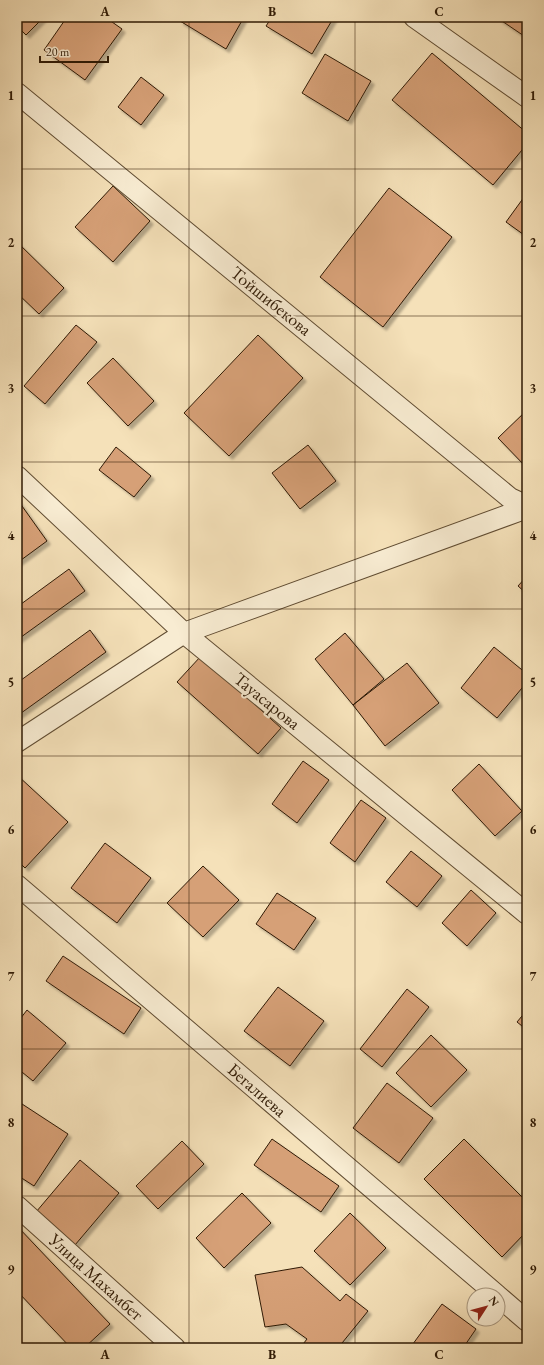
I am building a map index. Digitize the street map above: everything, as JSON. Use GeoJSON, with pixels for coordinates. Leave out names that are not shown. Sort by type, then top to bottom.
{"type":"FeatureCollection","features":[{"type":"Feature","properties":{"kind":"street"},"geometry":{"type":"LineString","coordinates":[[414,17],[527,97]]}},
{"type":"Feature","properties":{"kind":"street","name":"Тойшибекова"},"geometry":{"type":"LineString","coordinates":[[17,93],[510,498],[527,507]]}},
{"type":"Feature","properties":{"kind":"street","name":"Тауасарова"},"geometry":{"type":"LineString","coordinates":[[17,476],[184,633],[527,914]]}},
{"type":"Feature","properties":{"kind":"street"},"geometry":{"type":"LineString","coordinates":[[17,742],[184,633],[527,507]]}},
{"type":"Feature","properties":{"kind":"street","name":"Бегалиева"},"geometry":{"type":"LineString","coordinates":[[17,885],[489,1287]]}},
{"type":"Feature","properties":{"kind":"street","name":"Улица Махамбет"},"geometry":{"type":"LineString","coordinates":[[17,1206],[175,1348]]}},
{"type":"Feature","properties":{"kind":"street","name":"Бегалиева"},"geometry":{"type":"LineString","coordinates":[[506,1302],[527,1321]]}},
{"type":"Feature","properties":{"kind":"building"},"geometry":{"type":"Polygon","coordinates":[[[17,17],[44,17],[26,35],[17,26],[17,17]]]}},
{"type":"Feature","properties":{"kind":"building"},"geometry":{"type":"Polygon","coordinates":[[[67,17],[105,17],[122,29],[85,80],[44,50],[67,17]]]}},
{"type":"Feature","properties":{"kind":"building"},"geometry":{"type":"Polygon","coordinates":[[[182,17],[244,17],[226,49],[180,21],[182,17]]]}},
{"type":"Feature","properties":{"kind":"building"},"geometry":{"type":"Polygon","coordinates":[[[272,17],[334,17],[312,54],[266,26],[272,17]]]}},
{"type":"Feature","properties":{"kind":"building"},"geometry":{"type":"Polygon","coordinates":[[[500,17],[527,17],[527,38],[499,19],[500,17]]]}},
{"type":"Feature","properties":{"kind":"building"},"geometry":{"type":"Polygon","coordinates":[[[432,53],[527,133],[527,144],[493,185],[392,100],[432,53]]]}},
{"type":"Feature","properties":{"kind":"building"},"geometry":{"type":"Polygon","coordinates":[[[325,54],[371,81],[348,121],[302,93],[325,54]]]}},
{"type":"Feature","properties":{"kind":"building"},"geometry":{"type":"Polygon","coordinates":[[[141,77],[164,95],[141,125],[118,107],[141,77]]]}},
{"type":"Feature","properties":{"kind":"building"},"geometry":{"type":"Polygon","coordinates":[[[113,186],[150,221],[113,262],[75,227],[113,186]]]}},
{"type":"Feature","properties":{"kind":"building"},"geometry":{"type":"Polygon","coordinates":[[[389,188],[452,237],[383,327],[320,277],[389,188]]]}},
{"type":"Feature","properties":{"kind":"building"},"geometry":{"type":"Polygon","coordinates":[[[527,193],[527,237],[506,222],[527,193]]]}},
{"type":"Feature","properties":{"kind":"building"},"geometry":{"type":"Polygon","coordinates":[[[17,242],[64,288],[39,314],[17,293],[17,242]]]}},
{"type":"Feature","properties":{"kind":"building"},"geometry":{"type":"Polygon","coordinates":[[[76,325],[97,342],[45,404],[24,386],[76,325]]]}},
{"type":"Feature","properties":{"kind":"building"},"geometry":{"type":"Polygon","coordinates":[[[258,335],[303,378],[229,456],[184,413],[258,335]]]}},
{"type":"Feature","properties":{"kind":"building"},"geometry":{"type":"Polygon","coordinates":[[[113,358],[154,401],[128,426],[87,383],[113,358]]]}},
{"type":"Feature","properties":{"kind":"building"},"geometry":{"type":"Polygon","coordinates":[[[527,410],[527,468],[498,438],[527,410]]]}},
{"type":"Feature","properties":{"kind":"building"},"geometry":{"type":"Polygon","coordinates":[[[308,445],[336,481],[300,509],[272,473],[308,445]]]}},
{"type":"Feature","properties":{"kind":"building"},"geometry":{"type":"Polygon","coordinates":[[[116,447],[151,476],[134,497],[99,470],[116,447]]]}},
{"type":"Feature","properties":{"kind":"building"},"geometry":{"type":"Polygon","coordinates":[[[17,499],[47,541],[17,563],[17,499]]]}},
{"type":"Feature","properties":{"kind":"building"},"geometry":{"type":"Polygon","coordinates":[[[69,569],[85,591],[17,640],[17,607],[69,569]]]}},
{"type":"Feature","properties":{"kind":"building"},"geometry":{"type":"Polygon","coordinates":[[[527,576],[527,594],[518,586],[527,576]]]}},
{"type":"Feature","properties":{"kind":"building"},"geometry":{"type":"Polygon","coordinates":[[[90,630],[106,652],[17,716],[17,683],[90,630]]]}},
{"type":"Feature","properties":{"kind":"building"},"geometry":{"type":"Polygon","coordinates":[[[345,633],[384,679],[353,705],[315,659],[345,633]]]}},
{"type":"Feature","properties":{"kind":"building"},"geometry":{"type":"Polygon","coordinates":[[[494,647],[527,674],[527,682],[497,718],[461,688],[494,647]]]}},
{"type":"Feature","properties":{"kind":"building"},"geometry":{"type":"Polygon","coordinates":[[[201,656],[281,728],[258,754],[177,682],[201,656]]]}},
{"type":"Feature","properties":{"kind":"building"},"geometry":{"type":"Polygon","coordinates":[[[407,663],[439,703],[385,746],[353,705],[407,663]]]}},
{"type":"Feature","properties":{"kind":"building"},"geometry":{"type":"Polygon","coordinates":[[[303,761],[329,780],[297,823],[272,804],[303,761]]]}},
{"type":"Feature","properties":{"kind":"building"},"geometry":{"type":"Polygon","coordinates":[[[479,764],[522,811],[495,836],[452,790],[479,764]]]}},
{"type":"Feature","properties":{"kind":"building"},"geometry":{"type":"Polygon","coordinates":[[[17,775],[68,822],[25,868],[17,860],[17,775]]]}},
{"type":"Feature","properties":{"kind":"building"},"geometry":{"type":"Polygon","coordinates":[[[361,800],[386,818],[355,862],[330,843],[361,800]]]}},
{"type":"Feature","properties":{"kind":"building"},"geometry":{"type":"Polygon","coordinates":[[[105,843],[151,878],[117,923],[71,888],[105,843]]]}},
{"type":"Feature","properties":{"kind":"building"},"geometry":{"type":"Polygon","coordinates":[[[411,851],[442,876],[417,907],[386,882],[411,851]]]}},
{"type":"Feature","properties":{"kind":"building"},"geometry":{"type":"Polygon","coordinates":[[[203,866],[239,900],[203,937],[167,903],[203,866]]]}},
{"type":"Feature","properties":{"kind":"building"},"geometry":{"type":"Polygon","coordinates":[[[471,890],[496,913],[467,946],[442,923],[471,890]]]}},
{"type":"Feature","properties":{"kind":"building"},"geometry":{"type":"Polygon","coordinates":[[[277,893],[316,918],[294,950],[256,924],[277,893]]]}},
{"type":"Feature","properties":{"kind":"building"},"geometry":{"type":"Polygon","coordinates":[[[63,956],[141,1008],[124,1034],[46,981],[63,956]]]}},
{"type":"Feature","properties":{"kind":"building"},"geometry":{"type":"Polygon","coordinates":[[[278,987],[324,1021],[290,1066],[244,1031],[278,987]]]}},
{"type":"Feature","properties":{"kind":"building"},"geometry":{"type":"Polygon","coordinates":[[[407,989],[429,1007],[382,1067],[360,1049],[407,989]]]}},
{"type":"Feature","properties":{"kind":"building"},"geometry":{"type":"Polygon","coordinates":[[[27,1010],[66,1043],[33,1081],[17,1068],[17,1023],[27,1010]]]}},
{"type":"Feature","properties":{"kind":"building"},"geometry":{"type":"Polygon","coordinates":[[[527,1010],[527,1030],[517,1022],[527,1010]]]}},
{"type":"Feature","properties":{"kind":"building"},"geometry":{"type":"Polygon","coordinates":[[[431,1035],[467,1070],[431,1107],[396,1073],[431,1035]]]}},
{"type":"Feature","properties":{"kind":"building"},"geometry":{"type":"Polygon","coordinates":[[[387,1083],[433,1118],[399,1163],[353,1128],[387,1083]]]}},
{"type":"Feature","properties":{"kind":"building"},"geometry":{"type":"Polygon","coordinates":[[[19,1102],[68,1134],[34,1186],[17,1175],[17,1105],[19,1102]]]}},
{"type":"Feature","properties":{"kind":"building"},"geometry":{"type":"Polygon","coordinates":[[[272,1139],[339,1186],[321,1212],[254,1165],[272,1139]]]}},
{"type":"Feature","properties":{"kind":"building"},"geometry":{"type":"Polygon","coordinates":[[[464,1139],[527,1202],[527,1231],[502,1257],[424,1179],[464,1139]]]}},
{"type":"Feature","properties":{"kind":"building"},"geometry":{"type":"Polygon","coordinates":[[[182,1141],[204,1164],[158,1209],[136,1186],[182,1141]]]}},
{"type":"Feature","properties":{"kind":"building"},"geometry":{"type":"Polygon","coordinates":[[[80,1160],[119,1193],[75,1245],[36,1212],[80,1160]]]}},
{"type":"Feature","properties":{"kind":"building"},"geometry":{"type":"Polygon","coordinates":[[[242,1193],[271,1223],[224,1268],[196,1238],[242,1193]]]}},
{"type":"Feature","properties":{"kind":"building"},"geometry":{"type":"Polygon","coordinates":[[[350,1213],[386,1248],[350,1285],[314,1251],[350,1213]]]}},
{"type":"Feature","properties":{"kind":"building"},"geometry":{"type":"Polygon","coordinates":[[[17,1226],[110,1324],[84,1348],[71,1348],[17,1291],[17,1226]]]}},
{"type":"Feature","properties":{"kind":"building"},"geometry":{"type":"Polygon","coordinates":[[[302,1267],[340,1301],[346,1294],[368,1311],[338,1348],[300,1348],[307,1339],[286,1324],[265,1327],[255,1275],[302,1267]]]}},
{"type":"Feature","properties":{"kind":"building"},"geometry":{"type":"Polygon","coordinates":[[[442,1304],[466,1322],[466,1327],[473,1327],[476,1329],[463,1348],[410,1348],[442,1304]]]}}]}
